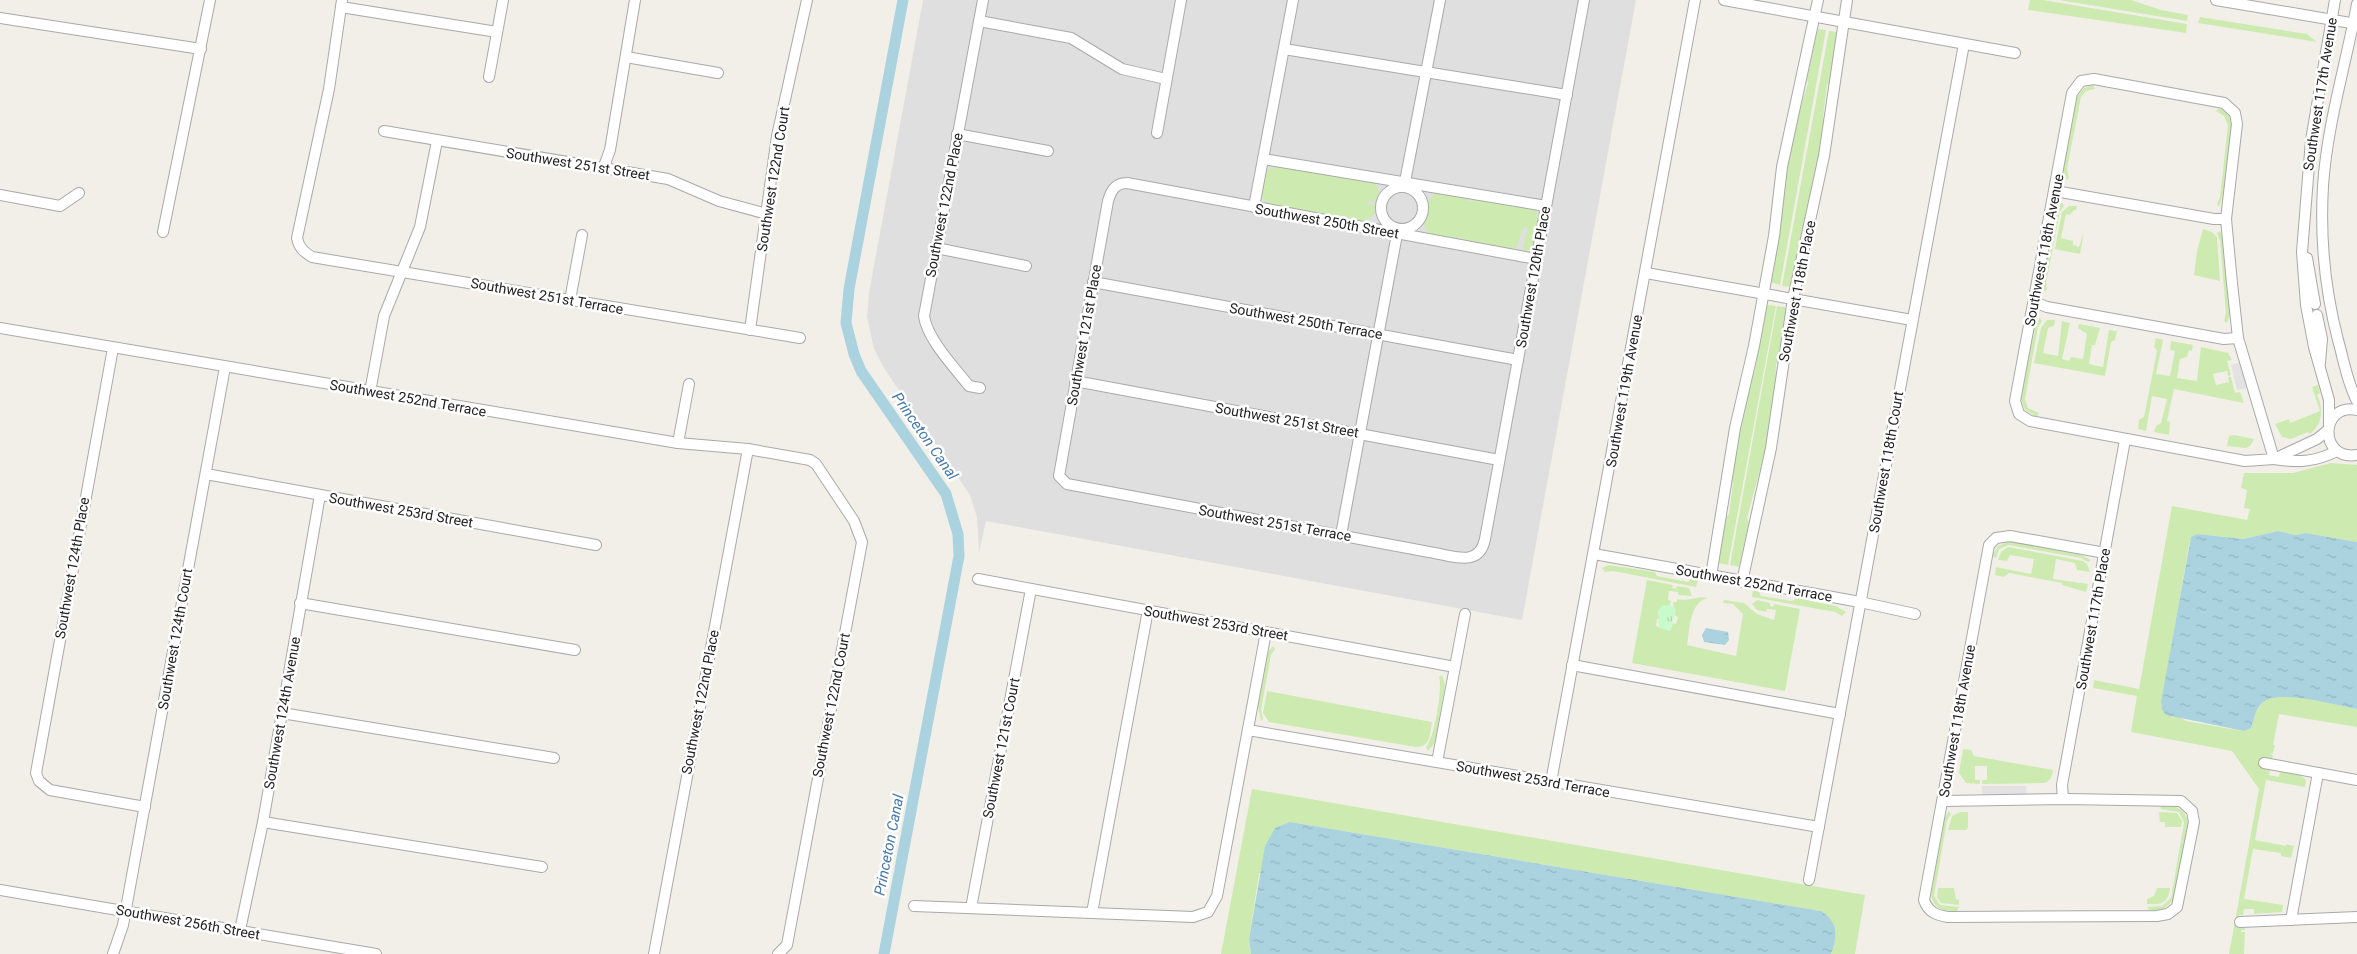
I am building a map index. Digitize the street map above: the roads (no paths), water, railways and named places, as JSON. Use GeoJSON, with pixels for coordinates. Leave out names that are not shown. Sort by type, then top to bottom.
{"type":"FeatureCollection","features":[{"type":"Feature","properties":{"kind":"street"},"geometry":{"type":"LineString","coordinates":[[163,232],[210,0]]}},
{"type":"Feature","properties":{"kind":"street"},"geometry":{"type":"LineString","coordinates":[[489,77],[503,0]]}},
{"type":"Feature","properties":{"kind":"street"},"geometry":{"type":"LineString","coordinates":[[603,169],[610,150],[635,0]]}},
{"type":"Feature","properties":{"kind":"street","name":"Southwest 122nd Court"},"geometry":{"type":"LineString","coordinates":[[750,330],[777,136],[808,0]]}},
{"type":"Feature","properties":{"kind":"street","name":"Southwest 122nd Place"},"geometry":{"type":"LineString","coordinates":[[980,388],[970,386],[926,326],[924,308],[983,0]]}},
{"type":"Feature","properties":{"kind":"street"},"geometry":{"type":"LineString","coordinates":[[1157,133],[1181,0]]}},
{"type":"Feature","properties":{"kind":"street"},"geometry":{"type":"LineString","coordinates":[[1254,207],[1293,0]]}},
{"type":"Feature","properties":{"kind":"street"},"geometry":{"type":"LineString","coordinates":[[1405,185],[1440,0]]}},
{"type":"Feature","properties":{"kind":"street","name":"Southwest 120th Place"},"geometry":{"type":"LineString","coordinates":[[1481,552],[1584,0]]}},
{"type":"Feature","properties":{"kind":"street","name":"Southwest 119th Avenue"},"geometry":{"type":"LineString","coordinates":[[1551,782],[1695,0]]}},
{"type":"Feature","properties":{"kind":"street"},"geometry":{"type":"LineString","coordinates":[[1724,0],[2015,53]]}},
{"type":"Feature","properties":{"kind":"street"},"geometry":{"type":"LineString","coordinates":[[1711,576],[1735,428],[1764,294],[1782,167],[1818,0]]}},
{"type":"Feature","properties":{"kind":"street","name":"Southwest 118th Place"},"geometry":{"type":"LineString","coordinates":[[1742,582],[1771,448],[1793,299],[1824,156],[1847,0]]}},
{"type":"Feature","properties":{"kind":"street"},"geometry":{"type":"LineString","coordinates":[[2216,0],[2355,23]]}},
{"type":"Feature","properties":{"kind":"street","name":"Southwest 117th Avenue"},"geometry":{"type":"LineString","coordinates":[[2328,427],[2329,400],[2306,305],[2303,245],[2311,140],[2335,0]]}},
{"type":"Feature","properties":{"kind":"street"},"geometry":{"type":"LineString","coordinates":[[342,4],[497,32]]}},
{"type":"Feature","properties":{"kind":"street","name":"Southwest 251st Terrace"},"geometry":{"type":"LineString","coordinates":[[342,4],[329,89],[297,238],[299,245],[312,257],[800,338]]}},
{"type":"Feature","properties":{"kind":"street","name":"Southwest 117th Avenue"},"geometry":{"type":"LineString","coordinates":[[2357,4],[2355,23],[2329,144],[2323,185],[2322,240],[2334,322],[2350,387],[2357,401]]}},
{"type":"Feature","properties":{"kind":"street"},"geometry":{"type":"LineString","coordinates":[[0,18],[201,49]]}},
{"type":"Feature","properties":{"kind":"street"},"geometry":{"type":"LineString","coordinates":[[979,21],[1071,38],[1122,69],[1166,79]]}},
{"type":"Feature","properties":{"kind":"street","name":"Southwest 118th Court"},"geometry":{"type":"LineString","coordinates":[[1810,880],[1964,44]]}},
{"type":"Feature","properties":{"kind":"street"},"geometry":{"type":"LineString","coordinates":[[1284,49],[1566,95]]}},
{"type":"Feature","properties":{"kind":"street"},"geometry":{"type":"LineString","coordinates":[[626,57],[718,73]]}},
{"type":"Feature","properties":{"kind":"street","name":"Southwest 118th Avenue"},"geometry":{"type":"LineString","coordinates":[[2126,440],[2030,421],[2018,412],[2015,401],[2072,93],[2078,83],[2087,79],[2099,80],[2224,103],[2234,111],[2237,124],[2226,219]]}},
{"type":"Feature","properties":{"kind":"street","name":"Southwest 251st Street"},"geometry":{"type":"LineString","coordinates":[[384,132],[668,179],[719,201],[767,214]]}},
{"type":"Feature","properties":{"kind":"street"},"geometry":{"type":"LineString","coordinates":[[957,134],[1048,151]]}},
{"type":"Feature","properties":{"kind":"street"},"geometry":{"type":"LineString","coordinates":[[370,392],[384,316],[420,226],[437,141]]}},
{"type":"Feature","properties":{"kind":"street"},"geometry":{"type":"LineString","coordinates":[[1263,159],[1405,185],[1546,206]]}},
{"type":"Feature","properties":{"kind":"street","name":"Southwest 250th Street"},"geometry":{"type":"LineString","coordinates":[[1118,185],[1128,184],[1397,231],[1536,260]]}},
{"type":"Feature","properties":{"kind":"street","name":"Southwest 121st Place"},"geometry":{"type":"LineString","coordinates":[[1067,484],[1058,472],[1108,201],[1118,185]]}},
{"type":"Feature","properties":{"kind":"street"},"geometry":{"type":"LineString","coordinates":[[1397,231],[1387,222],[1381,211],[1381,205],[1389,191],[1405,185]]}},
{"type":"Feature","properties":{"kind":"street"},"geometry":{"type":"LineString","coordinates":[[1397,231],[1414,224],[1422,214],[1422,205],[1419,197],[1405,185]]}},
{"type":"Feature","properties":{"kind":"street"},"geometry":{"type":"LineString","coordinates":[[2055,191],[2214,219],[2226,219],[2238,338],[2274,459]]}},
{"type":"Feature","properties":{"kind":"street"},"geometry":{"type":"LineString","coordinates":[[0,195],[60,206],[78,193]]}},
{"type":"Feature","properties":{"kind":"street"},"geometry":{"type":"LineString","coordinates":[[1341,535],[1397,231]]}},
{"type":"Feature","properties":{"kind":"street"},"geometry":{"type":"LineString","coordinates":[[570,300],[582,235]]}},
{"type":"Feature","properties":{"kind":"street"},"geometry":{"type":"LineString","coordinates":[[2303,245],[2310,265],[2315,304]]}},
{"type":"Feature","properties":{"kind":"street"},"geometry":{"type":"LineString","coordinates":[[936,248],[1026,266]]}},
{"type":"Feature","properties":{"kind":"street"},"geometry":{"type":"LineString","coordinates":[[1646,272],[1912,320]]}},
{"type":"Feature","properties":{"kind":"street","name":"Southwest 250th Terrace"},"geometry":{"type":"LineString","coordinates":[[1093,282],[1518,360]]}},
{"type":"Feature","properties":{"kind":"street"},"geometry":{"type":"LineString","coordinates":[[2034,302],[2047,307],[2224,340],[2238,338]]}},
{"type":"Feature","properties":{"kind":"street"},"geometry":{"type":"LineString","coordinates":[[2319,365],[2322,347],[2318,320],[2334,322]]}},
{"type":"Feature","properties":{"kind":"street","name":"Southwest 252nd Terrace"},"geometry":{"type":"LineString","coordinates":[[0,331],[678,443],[748,449],[799,457],[816,464]]}},
{"type":"Feature","properties":{"kind":"street","name":"Southwest 124th Place"},"geometry":{"type":"LineString","coordinates":[[112,348],[36,760],[36,776],[44,786],[59,792],[145,807]]}},
{"type":"Feature","properties":{"kind":"street","name":"Southwest 124th Court"},"geometry":{"type":"LineString","coordinates":[[115,952],[126,911],[225,367]]}},
{"type":"Feature","properties":{"kind":"street","name":"Southwest 251st Street"},"geometry":{"type":"LineString","coordinates":[[1075,381],[1499,460]]}},
{"type":"Feature","properties":{"kind":"street"},"geometry":{"type":"LineString","coordinates":[[678,443],[689,384]]}},
{"type":"Feature","properties":{"kind":"street"},"geometry":{"type":"LineString","coordinates":[[2274,459],[2316,439],[2338,413],[2348,409],[2357,410]]}},
{"type":"Feature","properties":{"kind":"street"},"geometry":{"type":"LineString","coordinates":[[2328,427],[2329,439],[2337,451],[2346,455],[2357,454]]}},
{"type":"Feature","properties":{"kind":"street"},"geometry":{"type":"LineString","coordinates":[[2126,440],[2246,461],[2274,459],[2297,463],[2320,459],[2337,451]]}},
{"type":"Feature","properties":{"kind":"street","name":"Southwest 117th Place"},"geometry":{"type":"LineString","coordinates":[[2063,799],[2062,785],[2126,440]]}},
{"type":"Feature","properties":{"kind":"street","name":"Southwest 122nd Place"},"geometry":{"type":"LineString","coordinates":[[654,954],[748,449]]}},
{"type":"Feature","properties":{"kind":"street","name":"Southwest 122nd Court"},"geometry":{"type":"LineString","coordinates":[[778,954],[787,945],[862,542],[854,521],[816,464]]}},
{"type":"Feature","properties":{"kind":"street","name":"Southwest 253rd Street"},"geometry":{"type":"LineString","coordinates":[[206,474],[596,545]]}},
{"type":"Feature","properties":{"kind":"street","name":"Southwest 251st Terrace"},"geometry":{"type":"LineString","coordinates":[[1067,484],[1465,558],[1474,557],[1481,552]]}},
{"type":"Feature","properties":{"kind":"street","name":"Southwest 124th Avenue"},"geometry":{"type":"LineString","coordinates":[[240,930],[263,822],[320,495]]}},
{"type":"Feature","properties":{"kind":"street","name":"Southwest 118th Avenue"},"geometry":{"type":"LineString","coordinates":[[2063,799],[2176,800],[2189,808],[2193,814],[2193,825],[2180,897],[2175,910],[2157,916],[1948,917],[1937,914],[1927,908],[1924,894],[1943,801],[1989,545],[1996,538],[2012,536],[2105,553]]}},
{"type":"Feature","properties":{"kind":"street","name":"Southwest 252nd Terrace"},"geometry":{"type":"LineString","coordinates":[[1594,554],[1860,602],[1914,614]]}},
{"type":"Feature","properties":{"kind":"street","name":"Southwest 253rd Street"},"geometry":{"type":"LineString","coordinates":[[978,579],[1455,667]]}},
{"type":"Feature","properties":{"kind":"street","name":"Southwest 121st Court"},"geometry":{"type":"LineString","coordinates":[[971,908],[1031,589]]}},
{"type":"Feature","properties":{"kind":"street"},"geometry":{"type":"LineString","coordinates":[[300,603],[575,650]]}},
{"type":"Feature","properties":{"kind":"street"},"geometry":{"type":"LineString","coordinates":[[1092,913],[1148,610]]}},
{"type":"Feature","properties":{"kind":"street"},"geometry":{"type":"LineString","coordinates":[[1437,762],[1464,614]]}},
{"type":"Feature","properties":{"kind":"street"},"geometry":{"type":"LineString","coordinates":[[914,906],[1193,917],[1208,912],[1217,896],[1266,632]]}},
{"type":"Feature","properties":{"kind":"street"},"geometry":{"type":"LineString","coordinates":[[1572,665],[1840,714]]}},
{"type":"Feature","properties":{"kind":"street"},"geometry":{"type":"LineString","coordinates":[[282,713],[554,758]]}},
{"type":"Feature","properties":{"kind":"street","name":"Southwest 253rd Terrace"},"geometry":{"type":"LineString","coordinates":[[1248,730],[1819,827]]}},
{"type":"Feature","properties":{"kind":"street"},"geometry":{"type":"LineString","coordinates":[[2264,763],[2357,780]]}},
{"type":"Feature","properties":{"kind":"street"},"geometry":{"type":"LineString","coordinates":[[2291,920],[2318,773]]}},
{"type":"Feature","properties":{"kind":"street"},"geometry":{"type":"LineString","coordinates":[[1943,801],[2063,799]]}},
{"type":"Feature","properties":{"kind":"street"},"geometry":{"type":"LineString","coordinates":[[263,822],[542,867]]}},
{"type":"Feature","properties":{"kind":"street","name":"Southwest 256th Street"},"geometry":{"type":"LineString","coordinates":[[0,890],[376,954]]}},
{"type":"Feature","properties":{"kind":"street"},"geometry":{"type":"LineString","coordinates":[[2240,922],[2357,917]]}},
{"type":"Feature","properties":{"kind":"water"},"geometry":{"type":"Polygon","coordinates":[[[2278,531],[2295,535],[2306,533],[2357,542],[2357,709],[2293,697],[2269,699],[2258,708],[2251,728],[2244,731],[2166,715],[2162,710],[2161,702],[2191,537],[2198,534],[2243,539],[2278,531]]]}},
{"type":"Feature","properties":{"kind":"water"},"geometry":{"type":"Polygon","coordinates":[[[1706,628],[1728,632],[1729,640],[1725,645],[1704,642],[1702,635],[1706,628]]]}},
{"type":"Feature","properties":{"kind":"water"},"geometry":{"type":"Polygon","coordinates":[[[1290,822],[1821,911],[1831,920],[1835,930],[1835,942],[1831,954],[1251,954],[1249,939],[1265,846],[1275,828],[1290,822]]]}},
{"type":"Feature","properties":{"kind":"waterway","name":"Princeton Canal"},"geometry":{"type":"LineString","coordinates":[[884,954],[959,556],[958,534],[946,494],[861,371],[854,354],[846,323],[849,289],[903,0]]}}]}
